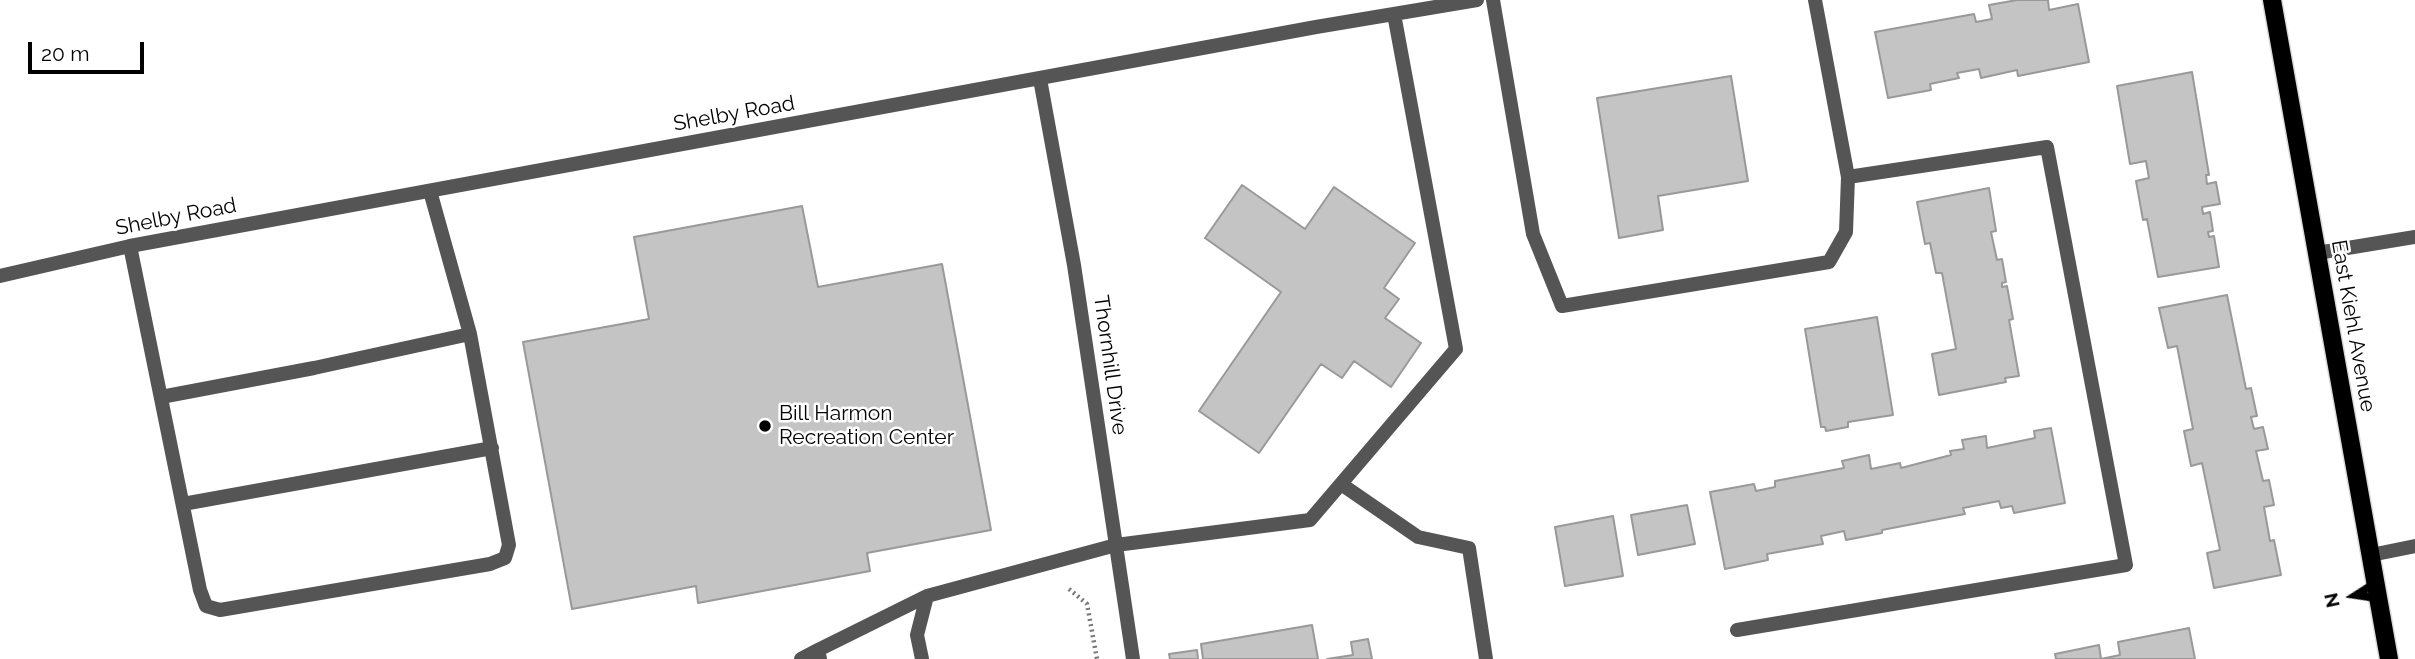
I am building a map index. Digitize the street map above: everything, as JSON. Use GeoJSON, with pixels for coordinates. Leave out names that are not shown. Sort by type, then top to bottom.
{"type":"FeatureCollection","features":[{"type":"Feature","properties":{"kind":"main road","name":"East Kiehl Avenue"},"geometry":{"type":"LineString","coordinates":[[2272,0],[2389,659]]}},
{"type":"Feature","properties":{"kind":"street","name":"Shelby Road"},"geometry":{"type":"LineString","coordinates":[[0,276],[130,246],[1477,0]]}},
{"type":"Feature","properties":{"kind":"street"},"geometry":{"type":"LineString","coordinates":[[1493,0],[1533,234],[1562,306],[1829,262],[1846,232],[1848,177],[1815,0]]}},
{"type":"Feature","properties":{"kind":"street"},"geometry":{"type":"LineString","coordinates":[[801,659],[819,655],[927,596],[1116,545],[1310,520],[1456,349],[1394,14]]}},
{"type":"Feature","properties":{"kind":"street","name":"Thornhill Drive"},"geometry":{"type":"LineString","coordinates":[[1040,79],[1074,265],[1133,659]]}},
{"type":"Feature","properties":{"kind":"street"},"geometry":{"type":"LineString","coordinates":[[1737,630],[2126,565],[2047,147],[1848,177]]}},
{"type":"Feature","properties":{"kind":"street"},"geometry":{"type":"LineString","coordinates":[[130,246],[200,590],[206,606],[219,610],[490,564],[505,558],[509,545],[470,334],[430,191]]}},
{"type":"Feature","properties":{"kind":"street"},"geometry":{"type":"LineString","coordinates":[[2316,253],[2415,237]]}},
{"type":"Feature","properties":{"kind":"street"},"geometry":{"type":"LineString","coordinates":[[161,397],[314,368],[470,334]]}},
{"type":"Feature","properties":{"kind":"street"},"geometry":{"type":"LineString","coordinates":[[183,505],[492,447]]}},
{"type":"Feature","properties":{"kind":"street"},"geometry":{"type":"LineString","coordinates":[[1341,484],[1418,537],[1469,548],[1486,659]]}},
{"type":"Feature","properties":{"kind":"street"},"geometry":{"type":"LineString","coordinates":[[2371,555],[2415,546]]}},
{"type":"Feature","properties":{"kind":"street"},"geometry":{"type":"LineString","coordinates":[[922,659],[917,635],[927,596]]}},
{"type":"Feature","properties":{"kind":"path"},"geometry":{"type":"LineString","coordinates":[[1069,589],[1087,604],[1097,659]]}},
{"type":"Feature","properties":{"kind":"building"},"geometry":{"type":"Polygon","coordinates":[[[2017,0],[2048,0],[2049,10],[2078,4],[2089,62],[2018,76],[2017,70],[1981,78],[1979,69],[1957,73],[1959,78],[1930,84],[1931,90],[1888,98],[1875,32],[1974,14],[1976,22],[1992,19],[1989,5],[2017,0]]]}},
{"type":"Feature","properties":{"kind":"building"},"geometry":{"type":"Polygon","coordinates":[[[2192,72],[2209,175],[2206,175],[2207,184],[2216,182],[2220,204],[2202,207],[2203,214],[2210,212],[2213,231],[2208,232],[2209,237],[2214,236],[2219,267],[2158,277],[2147,219],[2143,220],[2136,181],[2149,178],[2146,161],[2130,164],[2117,86],[2192,72]]]}},
{"type":"Feature","properties":{"kind":"building"},"geometry":{"type":"Polygon","coordinates":[[[1731,76],[1748,181],[1658,196],[1663,230],[1619,238],[1597,98],[1731,76]]]}},
{"type":"Feature","properties":{"kind":"building"},"geometry":{"type":"Polygon","coordinates":[[[1242,185],[1305,229],[1334,187],[1415,243],[1384,288],[1399,299],[1385,318],[1421,343],[1391,387],[1354,361],[1342,378],[1321,364],[1259,453],[1199,411],[1281,292],[1205,238],[1242,185]]]}},
{"type":"Feature","properties":{"kind":"building"},"geometry":{"type":"Polygon","coordinates":[[[1989,188],[1996,231],[1991,232],[1997,260],[2002,259],[2006,282],[2002,283],[2002,287],[2007,286],[2013,319],[2009,320],[2019,376],[2005,378],[2006,382],[1939,395],[1932,354],[1956,349],[1942,273],[1936,273],[1930,243],[1925,244],[1917,202],[1989,188]]]}},
{"type":"Feature","properties":{"kind":"building"},"geometry":{"type":"Polygon","coordinates":[[[802,206],[818,287],[942,264],[991,530],[867,553],[870,571],[698,603],[696,586],[572,609],[523,342],[649,319],[634,237],[802,206]]]}},
{"type":"Feature","properties":{"kind":"building"},"geometry":{"type":"Polygon","coordinates":[[[2227,295],[2246,389],[2251,388],[2257,416],[2251,417],[2254,429],[2263,427],[2268,449],[2256,451],[2263,481],[2269,480],[2274,505],[2264,507],[2270,541],[2274,540],[2281,575],[2214,588],[2207,553],[2220,550],[2202,463],[2191,466],[2184,431],[2193,429],[2177,346],[2168,348],[2159,308],[2227,295]]]}},
{"type":"Feature","properties":{"kind":"building"},"geometry":{"type":"Polygon","coordinates":[[[1877,317],[1893,415],[1848,422],[1848,427],[1826,431],[1825,427],[1821,427],[1805,329],[1877,317]]]}},
{"type":"Feature","properties":{"kind":"building"},"geometry":{"type":"Polygon","coordinates":[[[2051,428],[2065,503],[2014,513],[2012,506],[2001,508],[1999,501],[1963,508],[1965,514],[1846,540],[1844,531],[1821,536],[1823,544],[1767,554],[1768,560],[1725,569],[1710,492],[1754,484],[1756,491],[1775,487],[1775,481],[1844,468],[1842,461],[1869,455],[1871,469],[1900,463],[1901,468],[1951,455],[1950,451],[1964,449],[1962,440],[1986,436],[1987,448],[2035,438],[2034,431],[2051,428]]]}},
{"type":"Feature","properties":{"kind":"building"},"geometry":{"type":"Polygon","coordinates":[[[1687,505],[1695,544],[1638,555],[1631,515],[1687,505]]]}},
{"type":"Feature","properties":{"kind":"building"},"geometry":{"type":"Polygon","coordinates":[[[1613,516],[1623,576],[1565,586],[1555,527],[1613,516]]]}},
{"type":"Feature","properties":{"kind":"building"},"geometry":{"type":"Polygon","coordinates":[[[1312,625],[1318,659],[1203,659],[1201,644],[1312,625]]]}},
{"type":"Feature","properties":{"kind":"building"},"geometry":{"type":"Polygon","coordinates":[[[2189,628],[2195,659],[2101,659],[2120,655],[2118,642],[2189,628]]]}},
{"type":"Feature","properties":{"kind":"building"},"geometry":{"type":"Polygon","coordinates":[[[1368,639],[1372,659],[1327,659],[1353,655],[1351,642],[1368,639]]]}},
{"type":"Feature","properties":{"kind":"building"},"geometry":{"type":"Polygon","coordinates":[[[2099,645],[2101,659],[2056,659],[2055,654],[2099,645]]]}},
{"type":"Feature","properties":{"kind":"building"},"geometry":{"type":"Polygon","coordinates":[[[1197,650],[1198,659],[1170,659],[1169,654],[1197,650]]]}},
{"type":"Feature","properties":{"kind":"place","name":"Bill Harmon Recreation Center"},"geometry":{"type":"Point","coordinates":[765,426]}}]}
